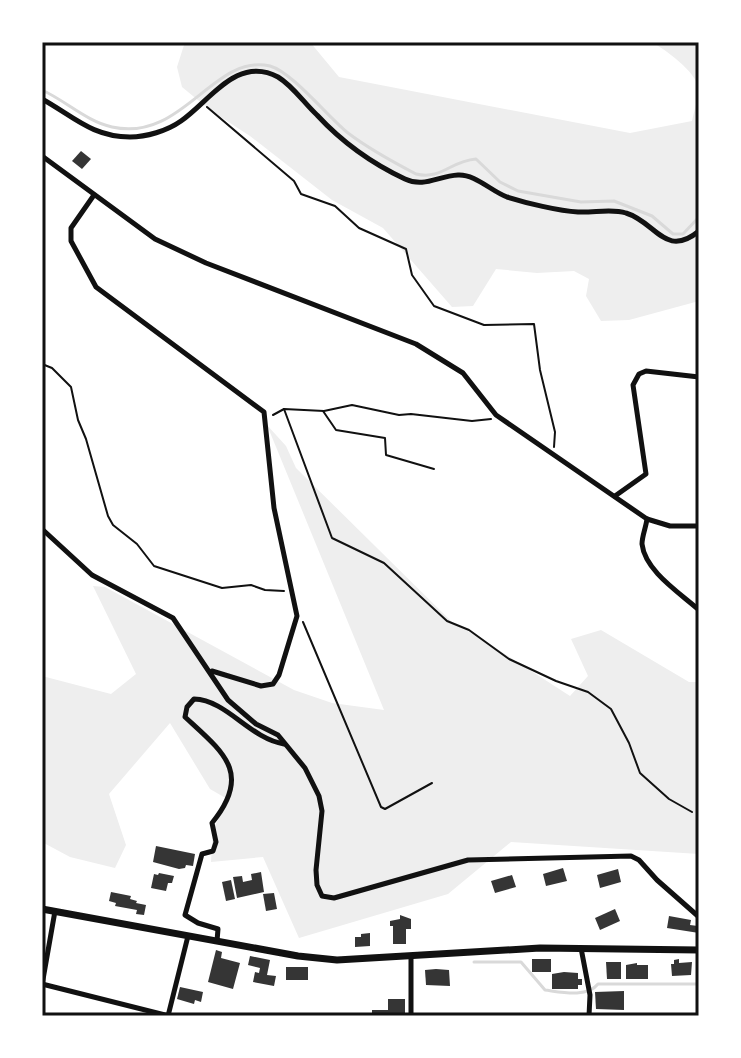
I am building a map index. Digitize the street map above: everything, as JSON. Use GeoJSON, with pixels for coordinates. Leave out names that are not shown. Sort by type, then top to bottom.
{"type":"FeatureCollection","features":[{"type":"Feature","properties":{"kind":"main road"},"geometry":{"type":"LineString","coordinates":[[42,909],[217,942],[337,960],[540,948],[699,950]]}},
{"type":"Feature","properties":{"kind":"street"},"geometry":{"type":"LineString","coordinates":[[42,99],[89,129],[130,137],[153,134],[180,123],[240,73],[264,71],[280,78],[345,142],[416,183],[457,175],[471,177],[506,197],[577,212],[624,212],[642,220],[658,236],[673,241],[686,240],[699,231]]}},
{"type":"Feature","properties":{"kind":"street"},"geometry":{"type":"LineString","coordinates":[[42,156],[155,239],[206,263],[416,344],[463,373],[500,418],[647,519],[670,526],[699,526]]}},
{"type":"Feature","properties":{"kind":"street"},"geometry":{"type":"LineString","coordinates":[[94,195],[71,228],[71,241],[96,287],[264,412],[274,508],[297,616],[279,675],[273,684],[261,686],[210,670]]}},
{"type":"Feature","properties":{"kind":"street"},"geometry":{"type":"LineString","coordinates":[[615,496],[646,474],[633,385],[639,374],[646,371],[699,377]]}},
{"type":"Feature","properties":{"kind":"street"},"geometry":{"type":"LineString","coordinates":[[647,519],[642,542],[646,558],[699,610]]}},
{"type":"Feature","properties":{"kind":"street"},"geometry":{"type":"LineString","coordinates":[[42,529],[92,575],[173,618],[228,700],[256,724],[278,735],[305,768],[319,796],[322,811],[316,870],[322,896],[334,898],[468,860],[631,856],[699,917]]}},
{"type":"Feature","properties":{"kind":"street"},"geometry":{"type":"LineString","coordinates":[[217,942],[218,929],[185,915],[202,854],[213,851],[216,842],[212,823],[229,800],[231,770],[212,742],[185,717],[187,707],[194,699],[209,699],[271,742],[285,744]]}},
{"type":"Feature","properties":{"kind":"street"},"geometry":{"type":"LineString","coordinates":[[55,911],[42,984],[168,1016],[188,936]]}},
{"type":"Feature","properties":{"kind":"street"},"geometry":{"type":"LineString","coordinates":[[581,948],[589,992],[589,1016]]}},
{"type":"Feature","properties":{"kind":"street"},"geometry":{"type":"LineString","coordinates":[[411,956],[411,1016]]}},
{"type":"Feature","properties":{"kind":"path"},"geometry":{"type":"LineString","coordinates":[[203,103],[294,181],[301,194],[335,206],[359,228],[406,249],[412,275],[434,306],[484,325],[534,324],[540,370],[555,432],[553,456]]}},
{"type":"Feature","properties":{"kind":"path"},"geometry":{"type":"LineString","coordinates":[[42,364],[52,368],[71,387],[108,516],[113,525],[137,544],[154,566],[222,588],[251,585],[279,592],[293,590]]}},
{"type":"Feature","properties":{"kind":"path"},"geometry":{"type":"LineString","coordinates":[[264,417],[284,409],[322,410],[352,405],[399,415],[472,421],[500,418]]}},
{"type":"Feature","properties":{"kind":"path"},"geometry":{"type":"LineString","coordinates":[[284,409],[332,538],[384,563],[447,621],[469,630],[509,659],[588,692],[611,709],[640,773],[669,799],[692,812]]}},
{"type":"Feature","properties":{"kind":"path"},"geometry":{"type":"LineString","coordinates":[[322,410],[336,430],[385,438],[386,455],[434,469]]}},
{"type":"Feature","properties":{"kind":"path"},"geometry":{"type":"LineString","coordinates":[[297,616],[301,618],[381,807],[385,809],[432,783]]}},
{"type":"Feature","properties":{"kind":"shaded area"},"geometry":{"type":"Polygon","coordinates":[[[185,42],[310,42],[339,77],[630,133],[692,121],[698,96],[696,81],[679,62],[651,42],[699,42],[699,301],[629,320],[601,321],[586,296],[589,279],[574,271],[537,273],[496,269],[473,306],[452,307],[383,228],[332,200],[182,87],[177,67],[185,42]]]}},
{"type":"Feature","properties":{"kind":"shaded area"},"geometry":{"type":"Polygon","coordinates":[[[267,425],[286,446],[296,468],[454,624],[570,696],[588,676],[571,639],[601,630],[689,682],[699,682],[699,854],[511,842],[448,894],[299,938],[263,857],[211,862],[213,829],[229,800],[210,789],[170,723],[109,794],[126,845],[115,868],[70,857],[42,842],[42,676],[111,694],[136,674],[93,586],[105,587],[294,690],[332,703],[384,710],[267,425]]]}},
{"type":"Feature","properties":{"kind":"building"},"geometry":{"type":"Polygon","coordinates":[[[81,151],[91,159],[82,169],[72,161],[81,151]]]}},
{"type":"Feature","properties":{"kind":"building"},"geometry":{"type":"Polygon","coordinates":[[[156,846],[195,854],[193,866],[186,865],[179,869],[153,862],[156,846]]]}},
{"type":"Feature","properties":{"kind":"building"},"geometry":{"type":"Polygon","coordinates":[[[563,868],[567,881],[546,886],[543,874],[563,868]]]}},
{"type":"Feature","properties":{"kind":"building"},"geometry":{"type":"Polygon","coordinates":[[[618,869],[621,882],[600,888],[597,875],[618,869]]]}},
{"type":"Feature","properties":{"kind":"building"},"geometry":{"type":"Polygon","coordinates":[[[261,872],[264,892],[237,898],[233,877],[242,876],[243,882],[252,880],[251,874],[261,872]]]}},
{"type":"Feature","properties":{"kind":"building"},"geometry":{"type":"Polygon","coordinates":[[[154,874],[174,876],[166,891],[151,888],[154,874]]]}},
{"type":"Feature","properties":{"kind":"building"},"geometry":{"type":"Polygon","coordinates":[[[512,875],[516,887],[495,893],[491,881],[512,875]]]}},
{"type":"Feature","properties":{"kind":"building"},"geometry":{"type":"Polygon","coordinates":[[[231,880],[235,899],[226,901],[222,882],[231,880]]]}},
{"type":"Feature","properties":{"kind":"building"},"geometry":{"type":"Polygon","coordinates":[[[111,892],[131,896],[130,899],[136,903],[146,905],[144,915],[136,914],[137,910],[115,906],[116,903],[109,901],[111,892]]]}},
{"type":"Feature","properties":{"kind":"building"},"geometry":{"type":"Polygon","coordinates":[[[274,893],[277,909],[266,911],[263,894],[274,893]]]}},
{"type":"Feature","properties":{"kind":"building"},"geometry":{"type":"Polygon","coordinates":[[[615,909],[620,921],[600,930],[595,918],[615,909]]]}},
{"type":"Feature","properties":{"kind":"building"},"geometry":{"type":"Polygon","coordinates":[[[400,915],[411,919],[411,929],[406,929],[406,944],[393,944],[390,921],[400,919],[400,915]]]}},
{"type":"Feature","properties":{"kind":"building"},"geometry":{"type":"Polygon","coordinates":[[[669,916],[691,920],[690,925],[698,926],[699,933],[667,928],[669,916]]]}},
{"type":"Feature","properties":{"kind":"building"},"geometry":{"type":"Polygon","coordinates":[[[370,933],[370,946],[355,947],[355,937],[370,933]]]}},
{"type":"Feature","properties":{"kind":"building"},"geometry":{"type":"Polygon","coordinates":[[[216,950],[222,952],[221,958],[240,963],[233,989],[208,982],[216,950]]]}},
{"type":"Feature","properties":{"kind":"building"},"geometry":{"type":"Polygon","coordinates":[[[250,956],[270,960],[267,975],[276,976],[274,986],[253,982],[255,972],[259,973],[260,968],[248,965],[250,956]]]}},
{"type":"Feature","properties":{"kind":"building"},"geometry":{"type":"Polygon","coordinates":[[[532,959],[551,959],[551,972],[532,972],[532,959]]]}},
{"type":"Feature","properties":{"kind":"building"},"geometry":{"type":"Polygon","coordinates":[[[679,959],[679,963],[692,962],[691,975],[672,976],[671,964],[679,959]]]}},
{"type":"Feature","properties":{"kind":"building"},"geometry":{"type":"Polygon","coordinates":[[[606,962],[621,962],[621,979],[607,979],[606,962]]]}},
{"type":"Feature","properties":{"kind":"building"},"geometry":{"type":"Polygon","coordinates":[[[626,965],[648,965],[648,979],[626,979],[626,965]]]}},
{"type":"Feature","properties":{"kind":"building"},"geometry":{"type":"Polygon","coordinates":[[[286,967],[308,967],[308,980],[286,980],[286,967]]]}},
{"type":"Feature","properties":{"kind":"building"},"geometry":{"type":"Polygon","coordinates":[[[425,970],[449,970],[450,986],[426,985],[425,970]]]}},
{"type":"Feature","properties":{"kind":"building"},"geometry":{"type":"Polygon","coordinates":[[[578,973],[582,985],[578,985],[578,989],[552,989],[552,974],[578,973]]]}},
{"type":"Feature","properties":{"kind":"building"},"geometry":{"type":"Polygon","coordinates":[[[180,987],[203,992],[201,1002],[195,1000],[194,1004],[177,999],[180,987]]]}},
{"type":"Feature","properties":{"kind":"building"},"geometry":{"type":"Polygon","coordinates":[[[624,991],[624,1010],[596,1009],[595,992],[624,991]]]}},
{"type":"Feature","properties":{"kind":"building"},"geometry":{"type":"Polygon","coordinates":[[[388,999],[405,999],[405,1016],[372,1016],[372,1010],[388,1010],[388,999]]]}},
{"type":"Feature","properties":{"kind":"waterway"},"geometry":{"type":"LineString","coordinates":[[42,90],[103,124],[137,128],[159,122],[178,111],[231,72],[250,66],[270,66],[289,77],[348,133],[416,174],[433,174],[476,159],[500,182],[518,191],[581,202],[614,201],[652,216],[673,234],[683,234],[699,217]]}},
{"type":"Feature","properties":{"kind":"waterway"},"geometry":{"type":"LineString","coordinates":[[474,962],[521,962],[545,990],[566,993],[581,993],[598,984],[699,984]]}}]}
